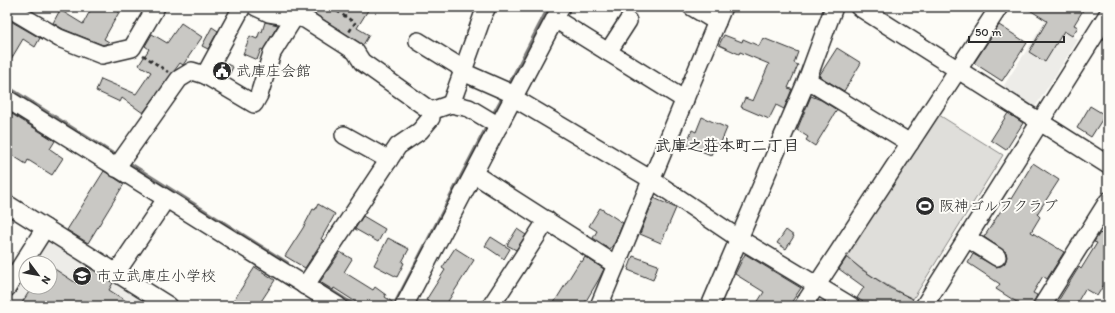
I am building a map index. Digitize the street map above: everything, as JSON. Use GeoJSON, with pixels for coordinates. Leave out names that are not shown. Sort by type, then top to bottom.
{"type":"FeatureCollection","features":[{"type":"Feature","properties":{"kind":"street"},"geometry":{"type":"LineString","coordinates":[[7,7],[59,38],[102,55],[132,48],[156,7]]}},
{"type":"Feature","properties":{"kind":"street"},"geometry":{"type":"LineString","coordinates":[[205,75],[242,7]]}},
{"type":"Feature","properties":{"kind":"street"},"geometry":{"type":"LineString","coordinates":[[256,7],[269,12],[303,15],[355,51],[362,62],[431,111]]}},
{"type":"Feature","properties":{"kind":"street"},"geometry":{"type":"LineString","coordinates":[[451,104],[487,7]]}},
{"type":"Feature","properties":{"kind":"street"},"geometry":{"type":"LineString","coordinates":[[599,306],[720,15],[692,7]]}},
{"type":"Feature","properties":{"kind":"street"},"geometry":{"type":"LineString","coordinates":[[710,306],[807,80],[834,7]]}},
{"type":"Feature","properties":{"kind":"street"},"geometry":{"type":"LineString","coordinates":[[859,7],[879,12],[959,70],[1108,165]]}},
{"type":"Feature","properties":{"kind":"street"},"geometry":{"type":"LineString","coordinates":[[803,306],[999,7]]}},
{"type":"Feature","properties":{"kind":"street"},"geometry":{"type":"LineString","coordinates":[[404,306],[474,174],[493,122],[558,13],[608,52],[685,100]]}},
{"type":"Feature","properties":{"kind":"street"},"geometry":{"type":"LineString","coordinates":[[924,306],[1108,14]]}},
{"type":"Feature","properties":{"kind":"street"},"geometry":{"type":"LineString","coordinates":[[116,168],[179,79],[192,71],[205,75],[254,104],[259,95],[272,52],[303,15]]}},
{"type":"Feature","properties":{"kind":"street"},"geometry":{"type":"LineString","coordinates":[[608,52],[628,21]]}},
{"type":"Feature","properties":{"kind":"street"},"geometry":{"type":"LineString","coordinates":[[418,41],[457,65],[463,72],[510,94],[652,180],[738,238],[851,306]]}},
{"type":"Feature","properties":{"kind":"street"},"geometry":{"type":"LineString","coordinates":[[807,80],[910,143]]}},
{"type":"Feature","properties":{"kind":"street"},"geometry":{"type":"LineString","coordinates":[[7,99],[338,306]]}},
{"type":"Feature","properties":{"kind":"street"},"geometry":{"type":"LineString","coordinates":[[431,111],[451,104],[468,108],[493,122]]}},
{"type":"Feature","properties":{"kind":"street"},"geometry":{"type":"LineString","coordinates":[[305,286],[398,146],[420,131],[431,118],[431,111]]}},
{"type":"Feature","properties":{"kind":"street"},"geometry":{"type":"LineString","coordinates":[[344,135],[389,160]]}},
{"type":"Feature","properties":{"kind":"street"},"geometry":{"type":"LineString","coordinates":[[474,174],[616,265]]}},
{"type":"Feature","properties":{"kind":"street"},"geometry":{"type":"LineString","coordinates":[[116,273],[166,199]]}},
{"type":"Feature","properties":{"kind":"street"},"geometry":{"type":"LineString","coordinates":[[1042,306],[1108,201]]}},
{"type":"Feature","properties":{"kind":"street"},"geometry":{"type":"LineString","coordinates":[[7,204],[169,306]]}},
{"type":"Feature","properties":{"kind":"street"},"geometry":{"type":"LineString","coordinates":[[491,306],[546,220]]}},
{"type":"Feature","properties":{"kind":"street"},"geometry":{"type":"LineString","coordinates":[[7,288],[45,228]]}},
{"type":"Feature","properties":{"kind":"street"},"geometry":{"type":"LineString","coordinates":[[967,238],[997,257]]}},
{"type":"Feature","properties":{"kind":"path"},"geometry":{"type":"LineString","coordinates":[[331,7],[355,23],[342,43]]}},
{"type":"Feature","properties":{"kind":"path"},"geometry":{"type":"LineString","coordinates":[[132,48],[179,79]]}},
{"type":"Feature","properties":{"kind":"shaded area"},"geometry":{"type":"Polygon","coordinates":[[[1046,20],[1078,40],[1035,107],[1003,87],[1046,20]]]}},
{"type":"Feature","properties":{"kind":"shaded area","name":"阪神ゴルフクラブ"},"geometry":{"type":"Polygon","coordinates":[[[939,115],[1003,155],[913,299],[895,290],[845,256],[939,115]]]}},
{"type":"Feature","properties":{"kind":"shaded area","name":"市立武庫庄小学校"},"geometry":{"type":"Polygon","coordinates":[[[50,235],[160,306],[7,306],[7,296],[18,278],[18,295],[58,295],[58,255],[34,255],[50,235]]]}},
{"type":"Feature","properties":{"kind":"building"},"geometry":{"type":"Polygon","coordinates":[[[92,7],[122,7],[104,39],[109,42],[108,43],[103,45],[63,29],[53,23],[60,10],[83,24],[92,7]]]}},
{"type":"Feature","properties":{"kind":"building"},"geometry":{"type":"Polygon","coordinates":[[[299,7],[370,7],[357,28],[369,35],[363,45],[310,11],[299,7]]]}},
{"type":"Feature","properties":{"kind":"building"},"geometry":{"type":"Polygon","coordinates":[[[1025,7],[1085,7],[1074,25],[1078,27],[1072,36],[1064,31],[1045,62],[1029,52],[1047,21],[1025,7]]]}},
{"type":"Feature","properties":{"kind":"building"},"geometry":{"type":"Polygon","coordinates":[[[7,19],[40,38],[35,47],[23,39],[7,66],[7,19]]]}},
{"type":"Feature","properties":{"kind":"building"},"geometry":{"type":"Polygon","coordinates":[[[265,22],[278,25],[263,50],[261,49],[257,60],[243,54],[250,36],[257,39],[260,31],[262,32],[265,22]]]}},
{"type":"Feature","properties":{"kind":"building"},"geometry":{"type":"Polygon","coordinates":[[[181,23],[202,37],[183,65],[180,63],[143,113],[122,98],[120,102],[96,91],[101,79],[136,94],[151,72],[139,65],[149,49],[145,46],[152,34],[167,43],[181,23]]]}},
{"type":"Feature","properties":{"kind":"building"},"geometry":{"type":"Polygon","coordinates":[[[999,25],[1027,43],[1002,81],[974,63],[999,25]]]}},
{"type":"Feature","properties":{"kind":"building"},"geometry":{"type":"Polygon","coordinates":[[[212,27],[218,31],[208,49],[202,46],[212,27]]]}},
{"type":"Feature","properties":{"kind":"building"},"geometry":{"type":"Polygon","coordinates":[[[724,35],[742,42],[743,39],[759,46],[763,38],[798,52],[794,63],[798,65],[788,88],[792,89],[784,109],[776,105],[769,119],[741,107],[745,98],[753,101],[769,64],[740,52],[739,54],[719,45],[724,35]]]}},
{"type":"Feature","properties":{"kind":"building"},"geometry":{"type":"Polygon","coordinates":[[[837,48],[861,63],[844,91],[819,76],[837,48]]]}},
{"type":"Feature","properties":{"kind":"building"},"geometry":{"type":"Polygon","coordinates":[[[223,62],[233,67],[228,77],[218,71],[223,62]]]}},
{"type":"Feature","properties":{"kind":"building"},"geometry":{"type":"Polygon","coordinates":[[[811,96],[821,100],[837,110],[815,146],[806,140],[808,137],[797,130],[811,96]]]}},
{"type":"Feature","properties":{"kind":"building"},"geometry":{"type":"Polygon","coordinates":[[[1090,106],[1105,115],[1091,137],[1077,128],[1090,106]]]}},
{"type":"Feature","properties":{"kind":"building"},"geometry":{"type":"Polygon","coordinates":[[[7,111],[55,141],[50,149],[63,158],[52,175],[28,160],[26,164],[7,152],[7,111]]]}},
{"type":"Feature","properties":{"kind":"building"},"geometry":{"type":"Polygon","coordinates":[[[1008,113],[1023,123],[1006,150],[991,140],[1008,113]]]}},
{"type":"Feature","properties":{"kind":"building"},"geometry":{"type":"Polygon","coordinates":[[[702,117],[727,128],[719,147],[715,146],[711,155],[686,145],[692,130],[696,132],[702,117]]]}},
{"type":"Feature","properties":{"kind":"building"},"geometry":{"type":"Polygon","coordinates":[[[1033,163],[1059,180],[1037,214],[1040,217],[1031,232],[1064,252],[1047,279],[1043,276],[1033,293],[1037,295],[1032,306],[1023,306],[996,289],[1000,284],[968,263],[973,254],[996,267],[1005,263],[1007,257],[1006,252],[984,237],[1009,198],[1011,199],[1033,163]]]}},
{"type":"Feature","properties":{"kind":"building"},"geometry":{"type":"Polygon","coordinates":[[[104,171],[124,184],[88,243],[67,230],[104,171]]]}},
{"type":"Feature","properties":{"kind":"building"},"geometry":{"type":"Polygon","coordinates":[[[654,198],[676,208],[661,243],[640,234],[654,198]]]}},
{"type":"Feature","properties":{"kind":"building"},"geometry":{"type":"Polygon","coordinates":[[[318,204],[335,214],[321,239],[323,240],[305,268],[285,256],[313,209],[315,210],[318,204]]]}},
{"type":"Feature","properties":{"kind":"building"},"geometry":{"type":"Polygon","coordinates":[[[600,208],[623,223],[615,242],[610,249],[593,238],[597,231],[589,226],[600,208]]]}},
{"type":"Feature","properties":{"kind":"building"},"geometry":{"type":"Polygon","coordinates":[[[363,216],[385,229],[378,242],[355,229],[363,216]]]}},
{"type":"Feature","properties":{"kind":"building"},"geometry":{"type":"Polygon","coordinates":[[[1108,224],[1108,278],[1097,296],[1085,289],[1075,306],[1055,306],[1079,267],[1081,269],[1097,243],[1094,242],[1108,224]]]}},
{"type":"Feature","properties":{"kind":"building"},"geometry":{"type":"Polygon","coordinates":[[[517,229],[526,235],[516,250],[507,245],[517,229]]]}},
{"type":"Feature","properties":{"kind":"building"},"geometry":{"type":"Polygon","coordinates":[[[786,230],[794,236],[786,249],[777,243],[786,230]]]}},
{"type":"Feature","properties":{"kind":"building"},"geometry":{"type":"Polygon","coordinates":[[[491,237],[510,249],[504,259],[485,246],[491,237]]]}},
{"type":"Feature","properties":{"kind":"building"},"geometry":{"type":"Polygon","coordinates":[[[388,238],[409,249],[402,262],[404,263],[397,277],[374,265],[388,238]]]}},
{"type":"Feature","properties":{"kind":"building"},"geometry":{"type":"Polygon","coordinates":[[[455,248],[474,260],[445,306],[435,306],[426,300],[445,270],[442,268],[455,248]]]}},
{"type":"Feature","properties":{"kind":"building"},"geometry":{"type":"Polygon","coordinates":[[[340,252],[352,259],[344,272],[373,290],[375,287],[395,304],[394,306],[362,306],[334,288],[333,290],[320,282],[340,252]]]}},
{"type":"Feature","properties":{"kind":"building"},"geometry":{"type":"Polygon","coordinates":[[[745,254],[801,288],[789,306],[755,306],[764,292],[735,274],[745,254]]]}},
{"type":"Feature","properties":{"kind":"building"},"geometry":{"type":"Polygon","coordinates":[[[633,256],[658,265],[653,280],[628,270],[633,256]]]}},
{"type":"Feature","properties":{"kind":"building"},"geometry":{"type":"Polygon","coordinates":[[[585,257],[604,269],[583,306],[552,306],[580,261],[582,262],[585,257]]]}},
{"type":"Feature","properties":{"kind":"building"},"geometry":{"type":"Polygon","coordinates":[[[847,257],[861,269],[890,288],[913,299],[908,306],[869,306],[857,298],[864,287],[839,269],[847,257]]]}},
{"type":"Feature","properties":{"kind":"building"},"geometry":{"type":"Polygon","coordinates":[[[87,266],[113,283],[109,290],[134,306],[20,306],[27,295],[58,295],[58,271],[76,283],[87,266]]]}},
{"type":"Feature","properties":{"kind":"building"},"geometry":{"type":"Polygon","coordinates":[[[255,267],[275,280],[258,306],[230,306],[255,267]]]}},
{"type":"Feature","properties":{"kind":"waterway"},"geometry":{"type":"LineString","coordinates":[[508,87],[549,7]]}},
{"type":"Feature","properties":{"kind":"waterway"},"geometry":{"type":"LineString","coordinates":[[7,87],[116,156]]}},
{"type":"Feature","properties":{"kind":"waterway"},"geometry":{"type":"LineString","coordinates":[[492,117],[504,95]]}},
{"type":"Feature","properties":{"kind":"waterway"},"geometry":{"type":"LineString","coordinates":[[394,306],[489,123]]}},
{"type":"Feature","properties":{"kind":"waterway"},"geometry":{"type":"LineString","coordinates":[[127,162],[287,263]]}},
{"type":"Feature","properties":{"kind":"waterway"},"geometry":{"type":"LineString","coordinates":[[316,281],[355,306]]}},
{"type":"Feature","properties":{"kind":"place","name":"武庫庄会館"},"geometry":{"type":"Point","coordinates":[222,71]}},
{"type":"Feature","properties":{"kind":"place","name":"阪神ゴルフクラブ"},"geometry":{"type":"Point","coordinates":[925,206]}},
{"type":"Feature","properties":{"kind":"place","name":"市立武庫庄小学校"},"geometry":{"type":"Point","coordinates":[82,276]}},
{"type":"Feature","properties":{"kind":"district","name":"武庫之荘本町二丁目"},"geometry":{"type":"Point","coordinates":[727,145]}}]}
